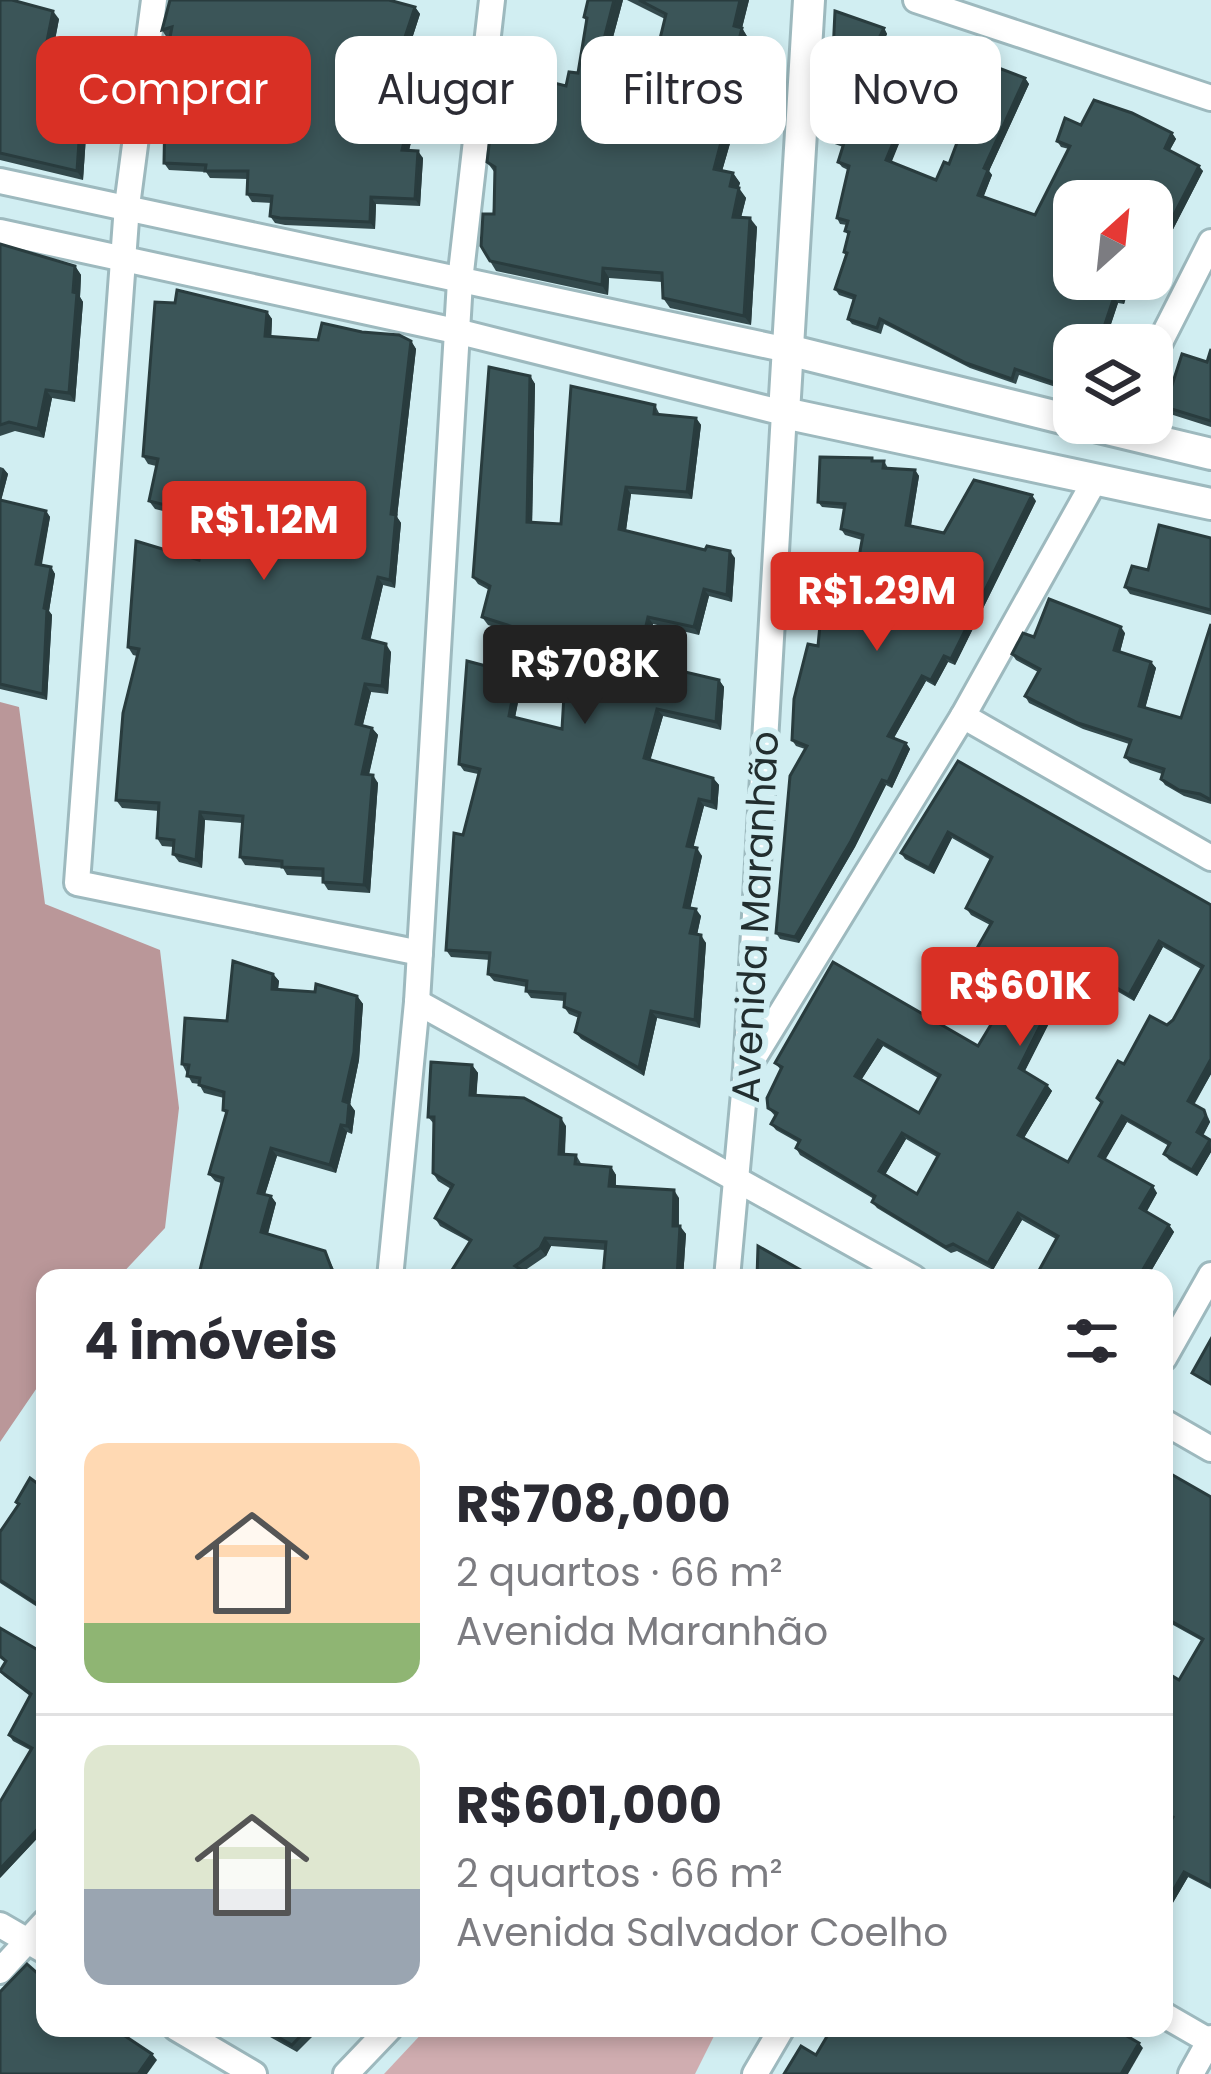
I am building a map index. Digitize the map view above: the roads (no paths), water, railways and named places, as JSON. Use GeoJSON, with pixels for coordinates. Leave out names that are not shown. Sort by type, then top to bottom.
{"type":"FeatureCollection","features":[{"type":"Feature","properties":{"kind":"street"},"geometry":{"type":"LineString","coordinates":[[154,0],[127,206],[77,883],[420,953]]}},
{"type":"Feature","properties":{"kind":"street"},"geometry":{"type":"LineString","coordinates":[[391,1269],[417,1002],[460,281],[492,0]]}},
{"type":"Feature","properties":{"kind":"street"},"geometry":{"type":"LineString","coordinates":[[784,412],[809,0]]}},
{"type":"Feature","properties":{"kind":"street"},"geometry":{"type":"LineString","coordinates":[[916,0],[1211,98]]}},
{"type":"Feature","properties":{"kind":"street"},"geometry":{"type":"LineString","coordinates":[[0,181],[788,350],[1053,416]]}},
{"type":"Feature","properties":{"kind":"street"},"geometry":{"type":"LineString","coordinates":[[0,232],[460,332],[784,412],[1211,504]]}},
{"type":"Feature","properties":{"kind":"street"},"geometry":{"type":"LineString","coordinates":[[1169,324],[1211,242]]}},
{"type":"Feature","properties":{"kind":"street","name":"Avenida Maranhão"},"geometry":{"type":"LineString","coordinates":[[728,1269],[746,1071],[784,412]]}},
{"type":"Feature","properties":{"kind":"street"},"geometry":{"type":"LineString","coordinates":[[1173,443],[1211,454]]}},
{"type":"Feature","properties":{"kind":"street"},"geometry":{"type":"LineString","coordinates":[[746,1071],[963,716],[1095,480]]}},
{"type":"Feature","properties":{"kind":"street"},"geometry":{"type":"LineString","coordinates":[[963,716],[1211,858]]}},
{"type":"Feature","properties":{"kind":"street"},"geometry":{"type":"LineString","coordinates":[[417,1002],[898,1269]]}},
{"type":"Feature","properties":{"kind":"street"},"geometry":{"type":"LineString","coordinates":[[1173,1342],[1211,1275]]}},
{"type":"Feature","properties":{"kind":"street"},"geometry":{"type":"LineString","coordinates":[[1173,1427],[1211,1449]]}},
{"type":"Feature","properties":{"kind":"street"},"geometry":{"type":"LineString","coordinates":[[0,1925],[36,1937]]}},
{"type":"Feature","properties":{"kind":"street"},"geometry":{"type":"LineString","coordinates":[[0,1971],[36,1941]]}},
{"type":"Feature","properties":{"kind":"street"},"geometry":{"type":"LineString","coordinates":[[1173,2020],[1210,2041],[1190,2074]]}},
{"type":"Feature","properties":{"kind":"street"},"geometry":{"type":"LineString","coordinates":[[191,2037],[254,2074]]}},
{"type":"Feature","properties":{"kind":"street"},"geometry":{"type":"LineString","coordinates":[[346,2074],[381,2037]]}},
{"type":"Feature","properties":{"kind":"street"},"geometry":{"type":"LineString","coordinates":[[755,2074],[777,2037]]}}]}
